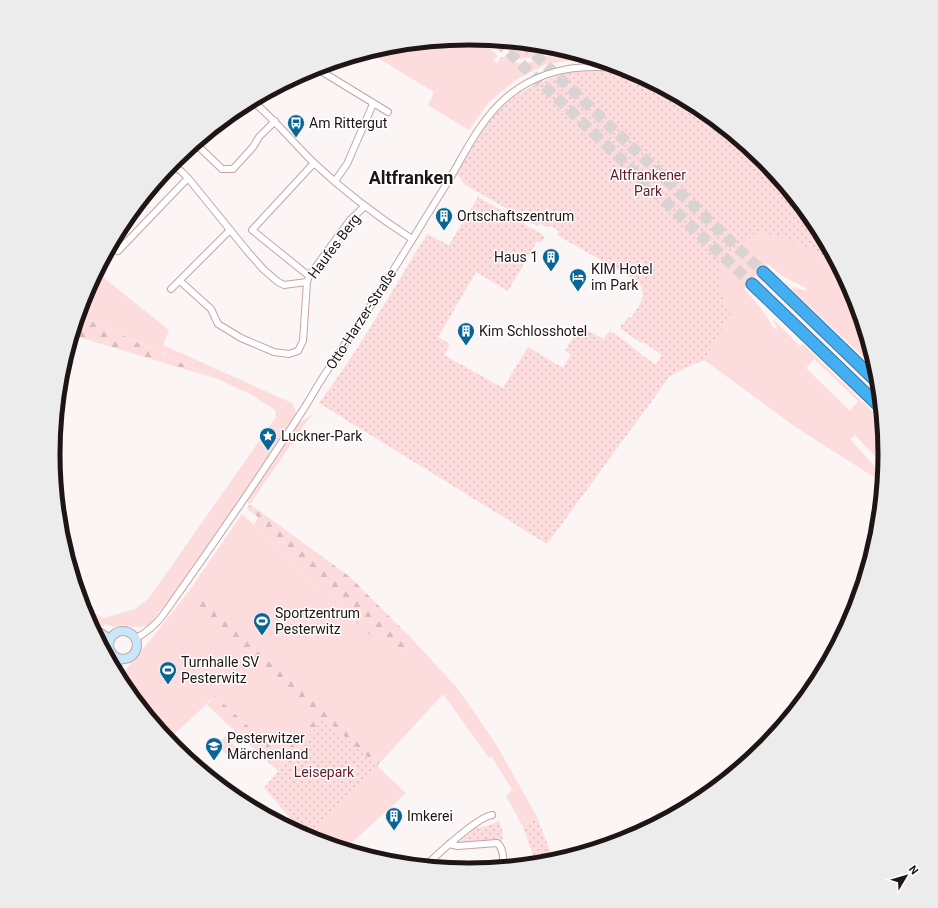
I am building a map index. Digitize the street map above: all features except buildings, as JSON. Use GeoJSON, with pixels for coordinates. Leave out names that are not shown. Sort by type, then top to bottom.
{"type":"FeatureCollection","features":[{"type":"Feature","properties":{"kind":"highway"},"geometry":{"type":"LineString","coordinates":[[763,272],[870,376]]}},
{"type":"Feature","properties":{"kind":"highway"},"geometry":{"type":"LineString","coordinates":[[752,284],[875,402]]}},
{"type":"Feature","properties":{"kind":"street","name":"Otto-Harzer-Straße"},"geometry":{"type":"LineString","coordinates":[[135,639],[148,632],[155,626],[302,412],[327,369],[375,300],[450,179],[478,130],[495,108],[522,86],[554,71],[600,67]]}},
{"type":"Feature","properties":{"kind":"street"},"geometry":{"type":"LineString","coordinates":[[323,72],[388,112]]}},
{"type":"Feature","properties":{"kind":"street"},"geometry":{"type":"LineString","coordinates":[[335,181],[347,164],[373,104]]}},
{"type":"Feature","properties":{"kind":"street"},"geometry":{"type":"LineString","coordinates":[[257,105],[314,163],[365,206],[412,239]]}},
{"type":"Feature","properties":{"kind":"street"},"geometry":{"type":"LineString","coordinates":[[199,146],[222,169],[233,169],[253,147],[258,137],[275,122]]}},
{"type":"Feature","properties":{"kind":"street"},"geometry":{"type":"LineString","coordinates":[[180,281],[211,309],[218,324],[242,338],[274,352],[290,354],[298,351],[303,341],[308,279],[252,230],[314,163]]}},
{"type":"Feature","properties":{"kind":"street","name":"Haufes Berg"},"geometry":{"type":"LineString","coordinates":[[177,168],[188,178],[263,269],[278,282],[284,285],[308,279],[350,220],[365,206]]}},
{"type":"Feature","properties":{"kind":"street"},"geometry":{"type":"LineString","coordinates":[[118,251],[188,178]]}},
{"type":"Feature","properties":{"kind":"street"},"geometry":{"type":"LineString","coordinates":[[171,289],[230,230]]}},
{"type":"Feature","properties":{"kind":"street"},"geometry":{"type":"LineString","coordinates":[[101,633],[110,639]]}},
{"type":"Feature","properties":{"kind":"street"},"geometry":{"type":"LineString","coordinates":[[109,648],[110,639],[116,633],[129,633],[135,639],[135,652],[128,658],[119,658],[113,655]]}},
{"type":"Feature","properties":{"kind":"street"},"geometry":{"type":"LineString","coordinates":[[118,663],[119,658]]}},
{"type":"Feature","properties":{"kind":"street"},"geometry":{"type":"LineString","coordinates":[[430,861],[449,844],[477,823],[487,816],[492,815]]}},
{"type":"Feature","properties":{"kind":"street"},"geometry":{"type":"LineString","coordinates":[[449,844],[458,846],[497,843],[501,846],[503,861]]}},
{"type":"Feature","properties":{"kind":"green space"},"geometry":{"type":"Polygon","coordinates":[[[469,45],[488,46],[498,56],[493,60],[496,63],[500,60],[499,57],[505,57],[516,63],[524,64],[553,54],[573,59],[573,60],[546,64],[517,79],[489,102],[469,130],[428,105],[434,92],[375,56],[416,48],[469,45]]]}},
{"type":"Feature","properties":{"kind":"green space"},"geometry":{"type":"Polygon","coordinates":[[[507,47],[546,52],[533,57],[520,59],[515,58],[509,52],[507,47]]]}},
{"type":"Feature","properties":{"kind":"green space","name":"Altfrankener Park"},"geometry":{"type":"Polygon","coordinates":[[[581,71],[613,72],[650,87],[696,114],[739,146],[777,184],[809,227],[836,273],[812,251],[790,240],[758,231],[737,249],[719,269],[719,289],[732,318],[724,327],[704,360],[670,376],[547,544],[319,403],[362,341],[427,234],[449,245],[478,197],[545,237],[541,243],[537,241],[508,291],[476,272],[438,337],[450,344],[444,355],[503,388],[528,347],[563,368],[571,354],[565,351],[580,326],[603,339],[610,331],[656,364],[662,355],[643,342],[641,343],[620,328],[628,317],[631,318],[642,300],[643,291],[637,281],[557,235],[559,231],[551,226],[549,227],[540,224],[537,226],[464,184],[457,174],[474,144],[492,118],[502,107],[529,88],[546,80],[565,73],[581,71]]]}},
{"type":"Feature","properties":{"kind":"green space"},"geometry":{"type":"Polygon","coordinates":[[[758,231],[790,240],[812,251],[836,273],[847,297],[867,360],[791,289],[794,287],[806,291],[806,288],[784,277],[768,264],[744,289],[768,318],[774,329],[777,328],[773,321],[774,320],[800,346],[803,344],[876,415],[878,459],[855,435],[850,439],[877,470],[877,479],[797,428],[704,360],[724,327],[732,318],[719,289],[719,269],[737,249],[758,231]],[[814,359],[806,368],[850,411],[858,401],[814,359]]]}},
{"type":"Feature","properties":{"kind":"green space"},"geometry":{"type":"Polygon","coordinates":[[[101,276],[169,330],[163,345],[292,403],[297,414],[182,583],[148,626],[133,627],[123,625],[113,627],[105,624],[103,627],[97,624],[91,612],[104,618],[135,609],[149,598],[276,417],[275,410],[250,394],[84,317],[101,276]]]}},
{"type":"Feature","properties":{"kind":"green space"},"geometry":{"type":"Polygon","coordinates":[[[84,317],[214,378],[78,337],[84,317]]]}},
{"type":"Feature","properties":{"kind":"green space"},"geometry":{"type":"Polygon","coordinates":[[[313,414],[250,504],[246,501],[299,423],[313,414]]]}},
{"type":"Feature","properties":{"kind":"green space"},"geometry":{"type":"Polygon","coordinates":[[[250,504],[350,577],[413,640],[401,652],[384,634],[376,641],[254,525],[258,517],[247,509],[250,504]]]}},
{"type":"Feature","properties":{"kind":"green space","name":"Sportzentrum Pesterwitz"},"geometry":{"type":"Polygon","coordinates":[[[242,514],[376,641],[384,634],[401,652],[413,640],[458,689],[496,744],[536,815],[523,827],[506,796],[512,790],[492,757],[489,758],[443,694],[377,766],[406,793],[350,845],[315,833],[381,760],[326,710],[281,757],[215,696],[173,736],[161,724],[124,673],[189,591],[242,514]]]}},
{"type":"Feature","properties":{"kind":"green space"},"geometry":{"type":"Polygon","coordinates":[[[202,595],[381,760],[377,766],[324,718],[278,771],[207,705],[215,696],[281,756],[315,720],[194,604],[202,595]]]}},
{"type":"Feature","properties":{"kind":"green space","name":"Leisepark"},"geometry":{"type":"Polygon","coordinates":[[[324,718],[377,766],[315,833],[296,825],[264,788],[324,718]]]}},
{"type":"Feature","properties":{"kind":"green space"},"geometry":{"type":"Polygon","coordinates":[[[225,736],[241,752],[233,761],[217,745],[225,736]]]}},
{"type":"Feature","properties":{"kind":"green space"},"geometry":{"type":"Polygon","coordinates":[[[536,815],[551,854],[534,858],[523,827],[536,815]]]}},
{"type":"Feature","properties":{"kind":"green space"},"geometry":{"type":"Polygon","coordinates":[[[499,821],[503,832],[502,843],[497,840],[492,840],[460,843],[461,840],[475,828],[488,826],[499,821]]]}},
{"type":"Feature","properties":{"kind":"tunnel"},"geometry":{"type":"LineString","coordinates":[[503,47],[752,284]]}},
{"type":"Feature","properties":{"kind":"tunnel"},"geometry":{"type":"LineString","coordinates":[[530,49],[763,272]]}},
{"type":"Feature","properties":{"kind":"place","name":"Am Rittergut"},"geometry":{"type":"Point","coordinates":[296,138]}},
{"type":"Feature","properties":{"kind":"place","name":"Ortschaftszentrum"},"geometry":{"type":"Point","coordinates":[444,231]}},
{"type":"Feature","properties":{"kind":"place","name":"Haus 1"},"geometry":{"type":"Point","coordinates":[551,272]}},
{"type":"Feature","properties":{"kind":"place","name":"KIM Hotel im Park"},"geometry":{"type":"Point","coordinates":[578,292]}},
{"type":"Feature","properties":{"kind":"place","name":"Kim Schlosshotel"},"geometry":{"type":"Point","coordinates":[466,346]}},
{"type":"Feature","properties":{"kind":"place","name":"Luckner-Park"},"geometry":{"type":"Point","coordinates":[268,451]}},
{"type":"Feature","properties":{"kind":"place","name":"Sportzentrum Pesterwitz"},"geometry":{"type":"Point","coordinates":[262,636]}},
{"type":"Feature","properties":{"kind":"place","name":"Turnhalle SV Pesterwitz"},"geometry":{"type":"Point","coordinates":[168,685]}},
{"type":"Feature","properties":{"kind":"place","name":"Pesterwitzer Märchenland"},"geometry":{"type":"Point","coordinates":[214,761]}},
{"type":"Feature","properties":{"kind":"place","name":"Imkerei"},"geometry":{"type":"Point","coordinates":[394,831]}},
{"type":"Feature","properties":{"kind":"district","name":"Altfranken"},"geometry":{"type":"Point","coordinates":[411,178]}}]}
